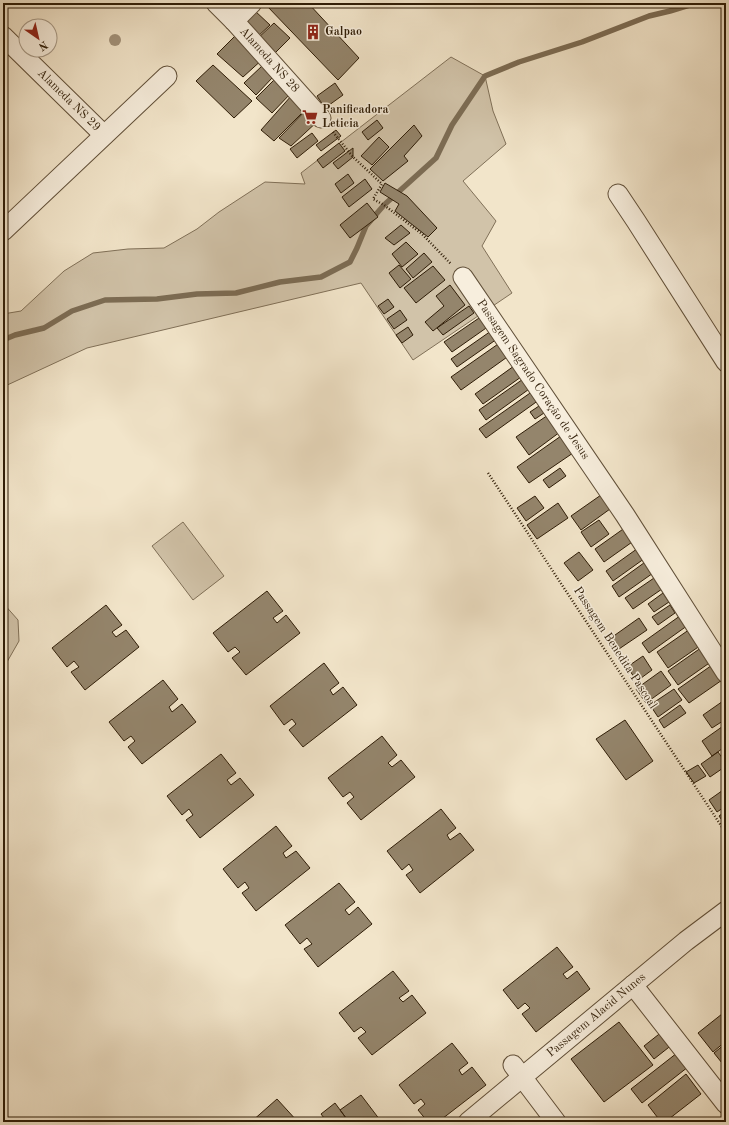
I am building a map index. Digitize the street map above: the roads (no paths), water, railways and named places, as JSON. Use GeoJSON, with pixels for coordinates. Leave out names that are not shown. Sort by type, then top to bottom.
{"type":"FeatureCollection","features":[{"type":"Feature","properties":{"kind":"street","name":"Alameda NS 28"},"geometry":{"type":"LineString","coordinates":[[216,3],[321,118]]}},
{"type":"Feature","properties":{"kind":"street"},"geometry":{"type":"LineString","coordinates":[[234,22],[252,3]]}},
{"type":"Feature","properties":{"kind":"street","name":"Alameda NS 29"},"geometry":{"type":"LineString","coordinates":[[3,36],[104,135],[3,231]]}},
{"type":"Feature","properties":{"kind":"street"},"geometry":{"type":"LineString","coordinates":[[104,135],[167,76]]}},
{"type":"Feature","properties":{"kind":"street"},"geometry":{"type":"LineString","coordinates":[[618,194],[726,362]]}},
{"type":"Feature","properties":{"kind":"street","name":"Passagem Sagrado Coração de Jesus"},"geometry":{"type":"LineString","coordinates":[[463,277],[625,515],[726,673]]}},
{"type":"Feature","properties":{"kind":"street","name":"Passagem Alacid Nunes"},"geometry":{"type":"LineString","coordinates":[[468,1122],[517,1072],[633,986],[686,941],[726,911]]}},
{"type":"Feature","properties":{"kind":"street"},"geometry":{"type":"LineString","coordinates":[[633,986],[726,1104]]}},
{"type":"Feature","properties":{"kind":"street"},"geometry":{"type":"LineString","coordinates":[[517,1072],[556,1122]]}},
{"type":"Feature","properties":{"kind":"waterway"},"geometry":{"type":"LineString","coordinates":[[3,340],[15,335],[44,328],[72,311],[105,300],[157,299],[197,294],[236,293],[280,282],[321,277],[350,262],[366,226],[384,205],[436,158],[452,125],[485,76],[519,62],[582,42],[649,16],[696,3]]}},
{"type":"Feature","properties":{"kind":"place","name":"Galpao"},"geometry":{"type":"Point","coordinates":[313,32]}},
{"type":"Feature","properties":{"kind":"place","name":"Panificadora Leticia"},"geometry":{"type":"Point","coordinates":[310,117]}}]}
